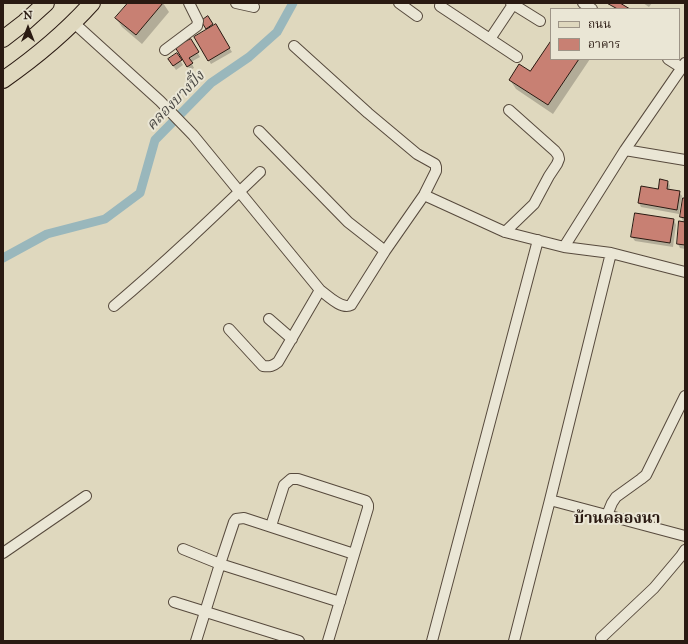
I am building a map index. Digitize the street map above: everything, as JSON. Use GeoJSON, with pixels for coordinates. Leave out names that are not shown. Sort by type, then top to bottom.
{"type":"FeatureCollection","features":[{"type":"Feature","properties":{"kind":"main road"},"geometry":{"type":"LineString","coordinates":[[3,39],[46,3]]}},
{"type":"Feature","properties":{"kind":"main road"},"geometry":{"type":"LineString","coordinates":[[3,80],[34,58],[58,38],[92,3]]}},
{"type":"Feature","properties":{"kind":"street"},"geometry":{"type":"LineString","coordinates":[[165,50],[197,26],[198,21],[189,3]]}},
{"type":"Feature","properties":{"kind":"street"},"geometry":{"type":"LineString","coordinates":[[236,3],[254,7]]}},
{"type":"Feature","properties":{"kind":"street"},"geometry":{"type":"LineString","coordinates":[[399,3],[417,16]]}},
{"type":"Feature","properties":{"kind":"street"},"geometry":{"type":"LineString","coordinates":[[490,39],[513,3],[540,21]]}},
{"type":"Feature","properties":{"kind":"street"},"geometry":{"type":"LineString","coordinates":[[440,6],[517,57]]}},
{"type":"Feature","properties":{"kind":"street"},"geometry":{"type":"LineString","coordinates":[[74,23],[160,101],[193,135],[320,290],[339,304],[348,307],[351,305],[385,251],[424,195],[436,167],[435,164],[417,154],[363,108],[294,46]]}},
{"type":"Feature","properties":{"kind":"street"},"geometry":{"type":"LineString","coordinates":[[564,247],[625,150],[684,66],[670,60]]}},
{"type":"Feature","properties":{"kind":"street"},"geometry":{"type":"LineString","coordinates":[[505,232],[534,204],[559,159],[555,151],[509,110]]}},
{"type":"Feature","properties":{"kind":"street"},"geometry":{"type":"LineString","coordinates":[[259,132],[348,222],[385,251]]}},
{"type":"Feature","properties":{"kind":"street"},"geometry":{"type":"LineString","coordinates":[[625,150],[685,160]]}},
{"type":"Feature","properties":{"kind":"street"},"geometry":{"type":"LineString","coordinates":[[114,306],[186,243],[260,172]]}},
{"type":"Feature","properties":{"kind":"street"},"geometry":{"type":"LineString","coordinates":[[424,195],[505,232],[564,247],[611,253],[685,272]]}},
{"type":"Feature","properties":{"kind":"street"},"geometry":{"type":"LineString","coordinates":[[432,641],[538,240]]}},
{"type":"Feature","properties":{"kind":"street"},"geometry":{"type":"LineString","coordinates":[[514,641],[611,253]]}},
{"type":"Feature","properties":{"kind":"street"},"geometry":{"type":"LineString","coordinates":[[229,329],[263,366],[274,366],[292,339],[320,290]]}},
{"type":"Feature","properties":{"kind":"street"},"geometry":{"type":"LineString","coordinates":[[269,319],[292,339]]}},
{"type":"Feature","properties":{"kind":"street"},"geometry":{"type":"LineString","coordinates":[[607,515],[616,497],[646,475],[685,396]]}},
{"type":"Feature","properties":{"kind":"street"},"geometry":{"type":"LineString","coordinates":[[271,526],[284,485],[291,480],[298,479],[366,502],[368,505],[328,641]]}},
{"type":"Feature","properties":{"kind":"street"},"geometry":{"type":"LineString","coordinates":[[3,553],[86,496]]}},
{"type":"Feature","properties":{"kind":"street"},"geometry":{"type":"LineString","coordinates":[[550,500],[685,536]]}},
{"type":"Feature","properties":{"kind":"street"},"geometry":{"type":"LineString","coordinates":[[196,641],[220,564],[236,520],[244,518],[354,554]]}},
{"type":"Feature","properties":{"kind":"street"},"geometry":{"type":"LineString","coordinates":[[182,549],[220,564],[340,602]]}},
{"type":"Feature","properties":{"kind":"street"},"geometry":{"type":"LineString","coordinates":[[601,638],[654,588],[685,550]]}},
{"type":"Feature","properties":{"kind":"street"},"geometry":{"type":"LineString","coordinates":[[174,602],[299,641]]}},
{"type":"Feature","properties":{"kind":"building"},"geometry":{"type":"Polygon","coordinates":[[[128,3],[163,3],[136,35],[115,18],[128,3]]]}},
{"type":"Feature","properties":{"kind":"building"},"geometry":{"type":"Polygon","coordinates":[[[607,3],[620,3],[628,8],[616,8],[607,3]]]}},
{"type":"Feature","properties":{"kind":"building"},"geometry":{"type":"Polygon","coordinates":[[[208,16],[213,24],[206,29],[201,21],[208,16]]]}},
{"type":"Feature","properties":{"kind":"building"},"geometry":{"type":"Polygon","coordinates":[[[216,24],[230,48],[208,61],[194,37],[216,24]]]}},
{"type":"Feature","properties":{"kind":"building"},"geometry":{"type":"Polygon","coordinates":[[[191,39],[199,52],[189,58],[193,63],[187,67],[175,47],[191,39]]]}},
{"type":"Feature","properties":{"kind":"building"},"geometry":{"type":"Polygon","coordinates":[[[550,42],[550,60],[578,60],[548,105],[509,80],[519,64],[530,71],[550,42]]]}},
{"type":"Feature","properties":{"kind":"building"},"geometry":{"type":"Polygon","coordinates":[[[177,53],[182,60],[173,66],[168,59],[177,53]]]}},
{"type":"Feature","properties":{"kind":"building"},"geometry":{"type":"Polygon","coordinates":[[[660,179],[668,181],[667,189],[680,191],[677,210],[638,203],[641,186],[658,189],[660,179]]]}},
{"type":"Feature","properties":{"kind":"building"},"geometry":{"type":"Polygon","coordinates":[[[683,198],[685,198],[685,218],[680,217],[683,198]]]}},
{"type":"Feature","properties":{"kind":"building"},"geometry":{"type":"Polygon","coordinates":[[[635,213],[674,219],[670,243],[631,237],[635,213]]]}},
{"type":"Feature","properties":{"kind":"building"},"geometry":{"type":"Polygon","coordinates":[[[679,221],[685,222],[685,245],[677,244],[679,221]]]}},
{"type":"Feature","properties":{"kind":"waterway","name":"คลองบางปิ้ง"},"geometry":{"type":"LineString","coordinates":[[3,258],[47,234],[105,219],[140,193],[155,140],[211,83],[249,57],[277,32],[293,3]]}},
{"type":"Feature","properties":{"kind":"district","name":"บ้านคลองนา"},"geometry":{"type":"Point","coordinates":[617,519]}}]}
